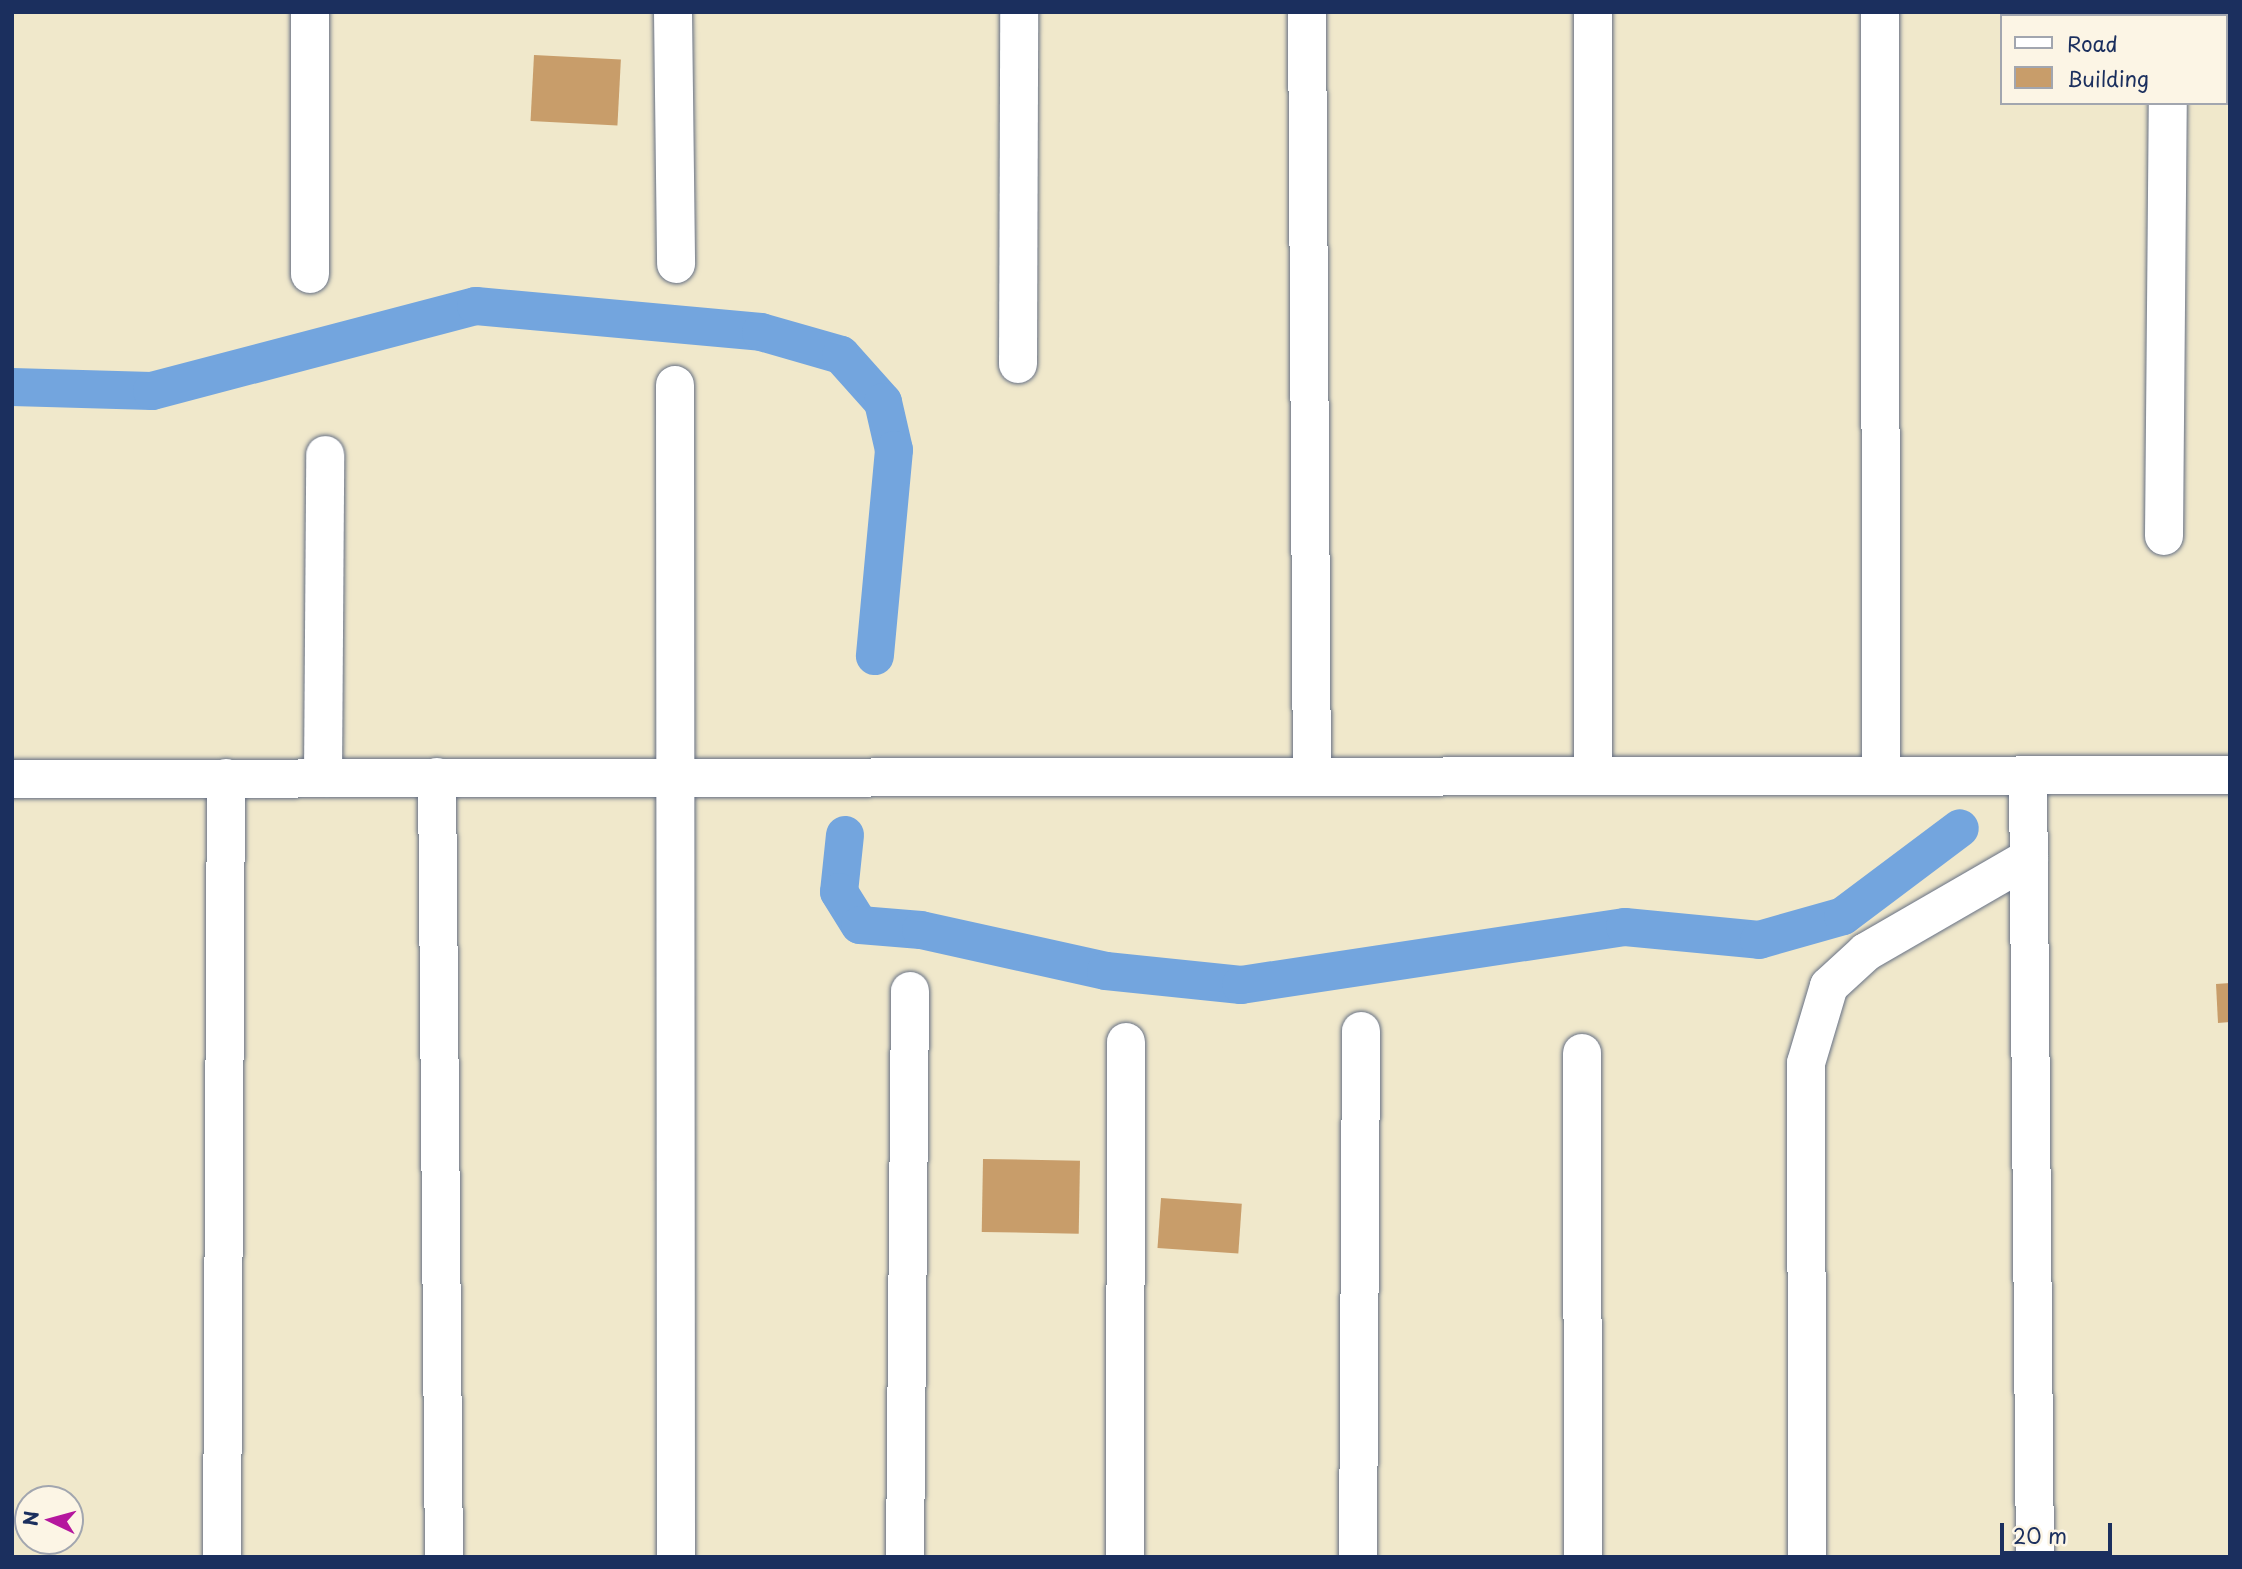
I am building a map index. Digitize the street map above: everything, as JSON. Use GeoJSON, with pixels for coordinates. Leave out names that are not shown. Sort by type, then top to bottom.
{"type":"FeatureCollection","features":[{"type":"Feature","properties":{"kind":"street"},"geometry":{"type":"LineString","coordinates":[[310,12],[310,274]]}},
{"type":"Feature","properties":{"kind":"street"},"geometry":{"type":"LineString","coordinates":[[673,12],[676,264]]}},
{"type":"Feature","properties":{"kind":"street"},"geometry":{"type":"LineString","coordinates":[[1018,364],[1019,12]]}},
{"type":"Feature","properties":{"kind":"street"},"geometry":{"type":"LineString","coordinates":[[1307,12],[1312,777]]}},
{"type":"Feature","properties":{"kind":"street"},"geometry":{"type":"LineString","coordinates":[[1593,12],[1593,776]]}},
{"type":"Feature","properties":{"kind":"street"},"geometry":{"type":"LineString","coordinates":[[1880,12],[1881,776]]}},
{"type":"Feature","properties":{"kind":"street"},"geometry":{"type":"LineString","coordinates":[[2164,536],[2168,105]]}},
{"type":"Feature","properties":{"kind":"street"},"geometry":{"type":"LineString","coordinates":[[675,385],[676,1557]]}},
{"type":"Feature","properties":{"kind":"street"},"geometry":{"type":"LineString","coordinates":[[323,778],[325,454]]}},
{"type":"Feature","properties":{"kind":"street"},"geometry":{"type":"LineString","coordinates":[[2028,775],[2035,1557]]}},
{"type":"Feature","properties":{"kind":"street"},"geometry":{"type":"LineString","coordinates":[[12,779],[2230,775]]}},
{"type":"Feature","properties":{"kind":"street"},"geometry":{"type":"LineString","coordinates":[[438,777],[444,1557]]}},
{"type":"Feature","properties":{"kind":"street"},"geometry":{"type":"LineString","coordinates":[[222,1557],[226,778]]}},
{"type":"Feature","properties":{"kind":"street"},"geometry":{"type":"LineString","coordinates":[[1807,1557],[1806,1063],[1829,986],[1866,951],[2029,858]]}},
{"type":"Feature","properties":{"kind":"street"},"geometry":{"type":"LineString","coordinates":[[905,1557],[910,991]]}},
{"type":"Feature","properties":{"kind":"street"},"geometry":{"type":"LineString","coordinates":[[1358,1557],[1361,1031]]}},
{"type":"Feature","properties":{"kind":"street"},"geometry":{"type":"LineString","coordinates":[[1125,1557],[1126,1042]]}},
{"type":"Feature","properties":{"kind":"street"},"geometry":{"type":"LineString","coordinates":[[1582,1054],[1583,1557]]}},
{"type":"Feature","properties":{"kind":"building"},"geometry":{"type":"Polygon","coordinates":[[[534,55],[621,60],[617,125],[531,121],[534,55]]]}},
{"type":"Feature","properties":{"kind":"building"},"geometry":{"type":"Polygon","coordinates":[[[2230,983],[2230,1022],[2218,1023],[2216,984],[2230,983]]]}},
{"type":"Feature","properties":{"kind":"building"},"geometry":{"type":"Polygon","coordinates":[[[983,1159],[1080,1161],[1079,1234],[982,1232],[983,1159]]]}},
{"type":"Feature","properties":{"kind":"building"},"geometry":{"type":"Polygon","coordinates":[[[1161,1198],[1242,1204],[1238,1254],[1158,1248],[1161,1198]]]}},
{"type":"Feature","properties":{"kind":"waterway"},"geometry":{"type":"LineString","coordinates":[[12,387],[152,391],[476,306],[761,332],[841,355],[883,402],[894,450],[875,656]]}},
{"type":"Feature","properties":{"kind":"waterway"},"geometry":{"type":"LineString","coordinates":[[845,835],[839,892],[860,925],[921,930],[1106,971],[1241,985],[1625,927],[1759,940],[1843,916],[1960,828]]}}]}
